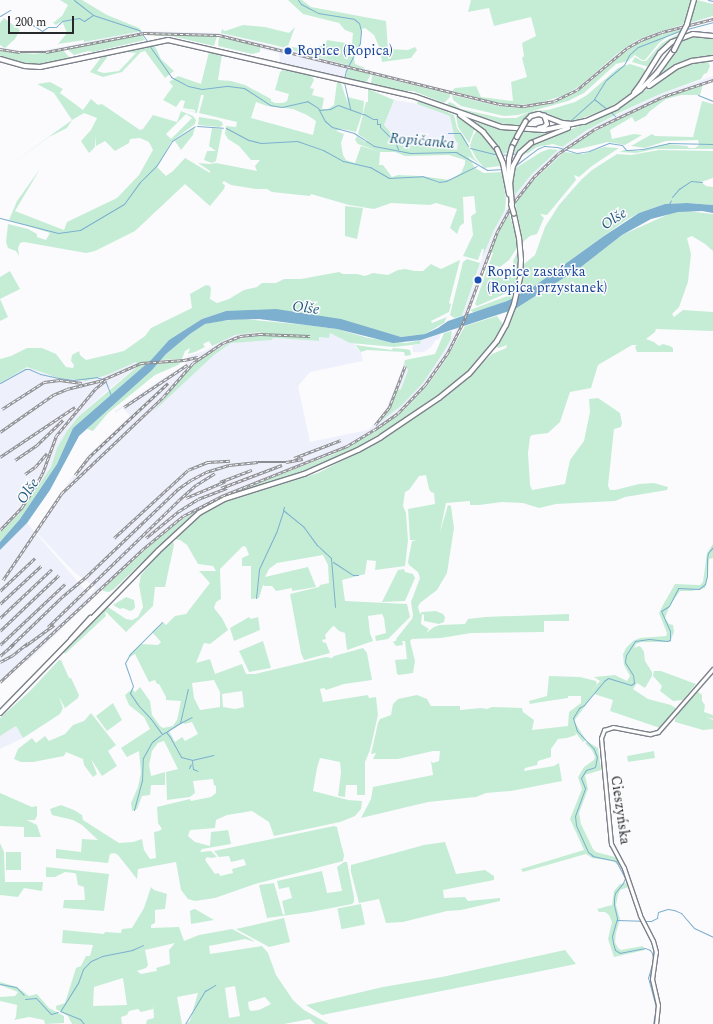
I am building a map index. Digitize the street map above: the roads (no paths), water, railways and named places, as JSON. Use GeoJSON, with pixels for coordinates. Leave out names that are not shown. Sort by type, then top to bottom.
{"type":"FeatureCollection","features":[{"type":"Feature","properties":{"kind":"main road"},"geometry":{"type":"LineString","coordinates":[[512,205],[510,184],[513,166],[520,153],[532,143],[605,113],[628,99],[649,82],[674,50],[687,24],[694,0]]}},
{"type":"Feature","properties":{"kind":"main road"},"geometry":{"type":"LineString","coordinates":[[628,99],[640,85],[660,54],[672,42],[693,34],[713,36]]}},
{"type":"Feature","properties":{"kind":"main road"},"geometry":{"type":"LineString","coordinates":[[0,58],[25,66],[40,67],[164,40],[416,97],[496,126],[531,130],[562,128],[586,121]]}},
{"type":"Feature","properties":{"kind":"main road"},"geometry":{"type":"LineString","coordinates":[[628,99],[634,97],[676,67],[692,61],[713,58]]}},
{"type":"Feature","properties":{"kind":"main road"},"geometry":{"type":"LineString","coordinates":[[0,713],[190,519],[217,502],[314,470],[353,453],[381,437],[439,398],[469,374],[492,348],[510,316],[518,289],[521,254],[520,238],[503,163],[497,149],[483,132],[453,111]]}},
{"type":"Feature","properties":{"kind":"main road"},"geometry":{"type":"LineString","coordinates":[[512,205],[508,173],[512,147],[526,121],[533,115],[544,115],[563,123],[586,121]]}},
{"type":"Feature","properties":{"kind":"main road"},"geometry":{"type":"LineString","coordinates":[[531,130],[546,126],[547,119],[544,115]]}},
{"type":"Feature","properties":{"kind":"street"},"geometry":{"type":"LineString","coordinates":[[66,647],[75,632],[90,617]]}},
{"type":"Feature","properties":{"kind":"street","name":"Cieszyńska"},"geometry":{"type":"LineString","coordinates":[[656,1024],[658,1005],[652,979],[656,958],[654,947],[640,916],[624,868],[611,844],[600,738],[605,729],[613,727],[650,734],[658,732],[713,669]]}},
{"type":"Feature","properties":{"kind":"water"},"geometry":{"type":"Polygon","coordinates":[[[687,203],[713,205],[713,213],[702,211],[678,212],[651,219],[622,235],[581,267],[515,309],[421,340],[393,343],[337,329],[259,319],[228,320],[205,324],[190,334],[166,354],[152,370],[79,436],[50,490],[27,523],[0,550],[0,542],[20,519],[57,464],[73,428],[152,359],[169,340],[202,319],[226,311],[276,309],[341,319],[401,337],[425,334],[448,321],[507,301],[533,287],[639,213],[665,204],[687,203]]]}},
{"type":"Feature","properties":{"kind":"waterway","name":"Ropičanka"},"geometry":{"type":"LineString","coordinates":[[74,0],[93,15],[139,30],[148,42]]}},
{"type":"Feature","properties":{"kind":"waterway"},"geometry":{"type":"LineString","coordinates":[[298,0],[301,4],[318,13],[354,19],[359,23],[361,31],[360,43],[346,70],[344,79]]}},
{"type":"Feature","properties":{"kind":"waterway"},"geometry":{"type":"LineString","coordinates":[[708,0],[713,1]]}},
{"type":"Feature","properties":{"kind":"waterway"},"geometry":{"type":"LineString","coordinates":[[0,16],[10,10]]}},
{"type":"Feature","properties":{"kind":"waterway"},"geometry":{"type":"LineString","coordinates":[[31,24],[42,31],[48,27],[56,27],[62,21],[79,18],[84,21],[93,15]]}},
{"type":"Feature","properties":{"kind":"waterway"},"geometry":{"type":"LineString","coordinates":[[687,29],[713,22]]}},
{"type":"Feature","properties":{"kind":"waterway"},"geometry":{"type":"LineString","coordinates":[[571,120],[594,99],[606,80],[624,65],[629,55],[638,47],[682,30]]}},
{"type":"Feature","properties":{"kind":"waterway","name":"Ropičanka"},"geometry":{"type":"LineString","coordinates":[[149,45],[171,77],[188,86],[202,89],[228,86],[244,88],[270,105],[282,107],[307,101],[318,108],[325,121],[332,127],[354,133],[374,146],[410,153],[456,152],[487,170],[503,169]]}},
{"type":"Feature","properties":{"kind":"waterway"},"geometry":{"type":"LineString","coordinates":[[344,82],[350,109]]}},
{"type":"Feature","properties":{"kind":"waterway"},"geometry":{"type":"LineString","coordinates":[[698,95],[713,101]]}},
{"type":"Feature","properties":{"kind":"waterway"},"geometry":{"type":"LineString","coordinates":[[594,99],[607,109]]}},
{"type":"Feature","properties":{"kind":"waterway"},"geometry":{"type":"LineString","coordinates":[[319,110],[330,109],[338,105],[363,114]]}},
{"type":"Feature","properties":{"kind":"waterway"},"geometry":{"type":"LineString","coordinates":[[611,112],[615,116]]}},
{"type":"Feature","properties":{"kind":"waterway"},"geometry":{"type":"LineString","coordinates":[[364,114],[373,119],[377,119],[377,124],[380,124],[380,127],[395,142],[398,149]]}},
{"type":"Feature","properties":{"kind":"waterway"},"geometry":{"type":"LineString","coordinates":[[0,218],[58,233],[80,230],[124,204],[140,182],[157,165],[172,141],[195,126]]}},
{"type":"Feature","properties":{"kind":"waterway"},"geometry":{"type":"LineString","coordinates":[[197,126],[223,128]]}},
{"type":"Feature","properties":{"kind":"waterway"},"geometry":{"type":"LineString","coordinates":[[226,128],[249,140],[261,143],[297,141],[323,150],[343,161],[370,167],[389,178],[422,176],[439,182],[446,181],[477,166]]}},
{"type":"Feature","properties":{"kind":"waterway"},"geometry":{"type":"LineString","coordinates":[[448,133],[460,133],[468,146]]}},
{"type":"Feature","properties":{"kind":"waterway","name":"Ropičanka"},"geometry":{"type":"LineString","coordinates":[[516,165],[537,149],[544,146],[557,147],[577,153],[589,151],[609,143],[622,145],[626,150],[643,149],[668,143],[713,144]]}},
{"type":"Feature","properties":{"kind":"waterway"},"geometry":{"type":"LineString","coordinates":[[470,148],[499,155]]}},
{"type":"Feature","properties":{"kind":"waterway"},"geometry":{"type":"LineString","coordinates":[[512,154],[519,153]]}},
{"type":"Feature","properties":{"kind":"waterway"},"geometry":{"type":"LineString","coordinates":[[502,155],[509,154]]}},
{"type":"Feature","properties":{"kind":"waterway"},"geometry":{"type":"LineString","coordinates":[[672,197],[679,189],[691,181],[702,182]]}},
{"type":"Feature","properties":{"kind":"waterway"},"geometry":{"type":"LineString","coordinates":[[669,204],[671,200]]}},
{"type":"Feature","properties":{"kind":"waterway"},"geometry":{"type":"LineString","coordinates":[[0,383],[25,369],[29,369],[40,374],[73,380],[96,377],[105,380],[111,396]]}},
{"type":"Feature","properties":{"kind":"waterway"},"geometry":{"type":"LineString","coordinates":[[284,507],[283,510],[303,526],[317,545],[331,558],[335,607]]}},
{"type":"Feature","properties":{"kind":"waterway"},"geometry":{"type":"LineString","coordinates":[[256,598],[259,569],[276,533],[283,511]]}},
{"type":"Feature","properties":{"kind":"waterway"},"geometry":{"type":"LineString","coordinates":[[653,1024],[656,1007],[648,978],[653,960],[652,953],[650,950],[645,948],[620,953],[615,950],[613,943],[612,936],[617,918],[614,898],[615,893],[625,878],[616,861],[593,856],[588,852],[576,825],[575,816],[585,788],[581,778],[586,770],[595,767],[597,757],[594,749],[577,731],[573,718],[579,708],[584,705],[608,678],[631,685],[634,683],[633,675],[625,662],[626,655],[635,641],[649,639],[670,640],[670,631],[661,611],[669,606],[678,588],[699,589],[705,584],[707,576],[708,553],[713,547]]}},
{"type":"Feature","properties":{"kind":"waterway"},"geometry":{"type":"LineString","coordinates":[[333,562],[353,575],[358,575]]}},
{"type":"Feature","properties":{"kind":"waterway"},"geometry":{"type":"LineString","coordinates":[[162,622],[130,654],[125,663],[133,686],[130,693],[162,734],[166,732],[170,737],[181,757],[192,760],[213,755]]}},
{"type":"Feature","properties":{"kind":"waterway"},"geometry":{"type":"LineString","coordinates":[[166,732],[180,723],[188,689]]}},
{"type":"Feature","properties":{"kind":"waterway"},"geometry":{"type":"LineString","coordinates":[[180,723],[192,717]]}},
{"type":"Feature","properties":{"kind":"waterway"},"geometry":{"type":"LineString","coordinates":[[134,810],[142,781],[143,758],[152,742],[161,735]]}},
{"type":"Feature","properties":{"kind":"waterway"},"geometry":{"type":"LineString","coordinates":[[192,761],[193,769],[198,771]]}},
{"type":"Feature","properties":{"kind":"waterway"},"geometry":{"type":"LineString","coordinates":[[189,768],[191,764]]}},
{"type":"Feature","properties":{"kind":"waterway"},"geometry":{"type":"LineString","coordinates":[[644,921],[651,921],[657,918],[658,912],[668,909],[674,910],[681,913],[694,928],[713,937]]}},
{"type":"Feature","properties":{"kind":"waterway"},"geometry":{"type":"LineString","coordinates":[[617,920],[641,921]]}},
{"type":"Feature","properties":{"kind":"waterway"},"geometry":{"type":"LineString","coordinates":[[61,1010],[78,983],[83,969],[91,961],[102,956],[132,950],[143,945]]}},
{"type":"Feature","properties":{"kind":"waterway"},"geometry":{"type":"LineString","coordinates":[[0,984],[16,987],[24,995]]}},
{"type":"Feature","properties":{"kind":"waterway"},"geometry":{"type":"LineString","coordinates":[[185,1024],[205,991],[215,985]]}},
{"type":"Feature","properties":{"kind":"waterway"},"geometry":{"type":"LineString","coordinates":[[25,999],[36,998],[51,1014],[58,1012]]}},
{"type":"Feature","properties":{"kind":"waterway"},"geometry":{"type":"LineString","coordinates":[[60,1011],[80,1019],[84,1024]]}},
{"type":"Feature","properties":{"kind":"railway"},"geometry":{"type":"LineString","coordinates":[[0,49],[20,52],[46,52],[144,33],[219,35],[499,104],[524,106],[554,101],[577,90],[627,48],[641,40],[662,32],[713,19]]}},
{"type":"Feature","properties":{"kind":"railway"},"geometry":{"type":"LineString","coordinates":[[0,682],[142,550],[183,516],[222,496],[347,446],[374,430],[398,413],[425,385],[447,354],[463,323],[497,232],[512,205],[535,176],[559,153],[595,129],[662,97],[713,80]]}},
{"type":"Feature","properties":{"kind":"railway"},"geometry":{"type":"LineString","coordinates":[[3,580],[62,493],[163,397],[193,363],[223,343],[240,336],[260,334],[310,336]]}},
{"type":"Feature","properties":{"kind":"railway"},"geometry":{"type":"LineString","coordinates":[[0,432],[53,395],[67,389],[100,381],[141,363],[184,360],[198,357]]}},
{"type":"Feature","properties":{"kind":"railway"},"geometry":{"type":"LineString","coordinates":[[124,407],[187,365]]}},
{"type":"Feature","properties":{"kind":"railway"},"geometry":{"type":"LineString","coordinates":[[375,425],[389,408],[405,366]]}},
{"type":"Feature","properties":{"kind":"railway"},"geometry":{"type":"LineString","coordinates":[[2,409],[44,382],[60,380],[82,383]]}},
{"type":"Feature","properties":{"kind":"railway"},"geometry":{"type":"LineString","coordinates":[[0,530],[22,507],[35,487],[43,472],[56,436],[95,389],[106,380]]}},
{"type":"Feature","properties":{"kind":"railway"},"geometry":{"type":"LineString","coordinates":[[75,475],[89,457],[168,383]]}},
{"type":"Feature","properties":{"kind":"railway"},"geometry":{"type":"LineString","coordinates":[[0,457],[75,407]]}},
{"type":"Feature","properties":{"kind":"railway"},"geometry":{"type":"LineString","coordinates":[[15,460],[37,445],[63,420]]}},
{"type":"Feature","properties":{"kind":"railway"},"geometry":{"type":"LineString","coordinates":[[294,458],[341,440]]}},
{"type":"Feature","properties":{"kind":"railway"},"geometry":{"type":"LineString","coordinates":[[25,474],[35,467],[47,453]]}},
{"type":"Feature","properties":{"kind":"railway"},"geometry":{"type":"LineString","coordinates":[[10,647],[178,489],[191,480],[206,472],[229,465],[258,462],[286,462],[303,459]]}},
{"type":"Feature","properties":{"kind":"railway"},"geometry":{"type":"LineString","coordinates":[[114,538],[188,470],[208,462],[230,461]]}},
{"type":"Feature","properties":{"kind":"railway"},"geometry":{"type":"LineString","coordinates":[[221,488],[282,465]]}},
{"type":"Feature","properties":{"kind":"railway"},"geometry":{"type":"LineString","coordinates":[[220,482],[252,470]]}},
{"type":"Feature","properties":{"kind":"railway"},"geometry":{"type":"LineString","coordinates":[[48,627],[178,501],[196,485],[215,473]]}},
{"type":"Feature","properties":{"kind":"railway"},"geometry":{"type":"LineString","coordinates":[[186,498],[226,481]]}},
{"type":"Feature","properties":{"kind":"railway"},"geometry":{"type":"LineString","coordinates":[[146,538],[179,511],[198,499],[227,488]]}},
{"type":"Feature","properties":{"kind":"railway"},"geometry":{"type":"LineString","coordinates":[[0,591],[35,558]]}},
{"type":"Feature","properties":{"kind":"railway"},"geometry":{"type":"LineString","coordinates":[[0,604],[41,566]]}},
{"type":"Feature","properties":{"kind":"railway"},"geometry":{"type":"LineString","coordinates":[[0,618],[52,569]]}},
{"type":"Feature","properties":{"kind":"railway"},"geometry":{"type":"LineString","coordinates":[[0,631],[59,575]]}},
{"type":"Feature","properties":{"kind":"railway"},"geometry":{"type":"LineString","coordinates":[[0,645],[65,584]]}},
{"type":"Feature","properties":{"kind":"railway"},"geometry":{"type":"LineString","coordinates":[[25,646],[54,625]]}},
{"type":"Feature","properties":{"kind":"railway"},"geometry":{"type":"LineString","coordinates":[[0,662],[13,655],[28,643]]}},
{"type":"Feature","properties":{"kind":"railway"},"geometry":{"type":"LineString","coordinates":[[0,656],[14,644]]}},
{"type":"Feature","properties":{"kind":"place","name":"Ropice (Ropica)"},"geometry":{"type":"Point","coordinates":[288,51]}},
{"type":"Feature","properties":{"kind":"place","name":"Ropice zastávka (Ropica przystanek)"},"geometry":{"type":"Point","coordinates":[478,280]}},
{"type":"Feature","properties":{"kind":"water label","name":"Olše"},"geometry":{"type":"Point","coordinates":[614,219]}},
{"type":"Feature","properties":{"kind":"water label","name":"Olše"},"geometry":{"type":"Point","coordinates":[306,308]}},
{"type":"Feature","properties":{"kind":"water label","name":"Olše"},"geometry":{"type":"Point","coordinates":[28,491]}}]}
